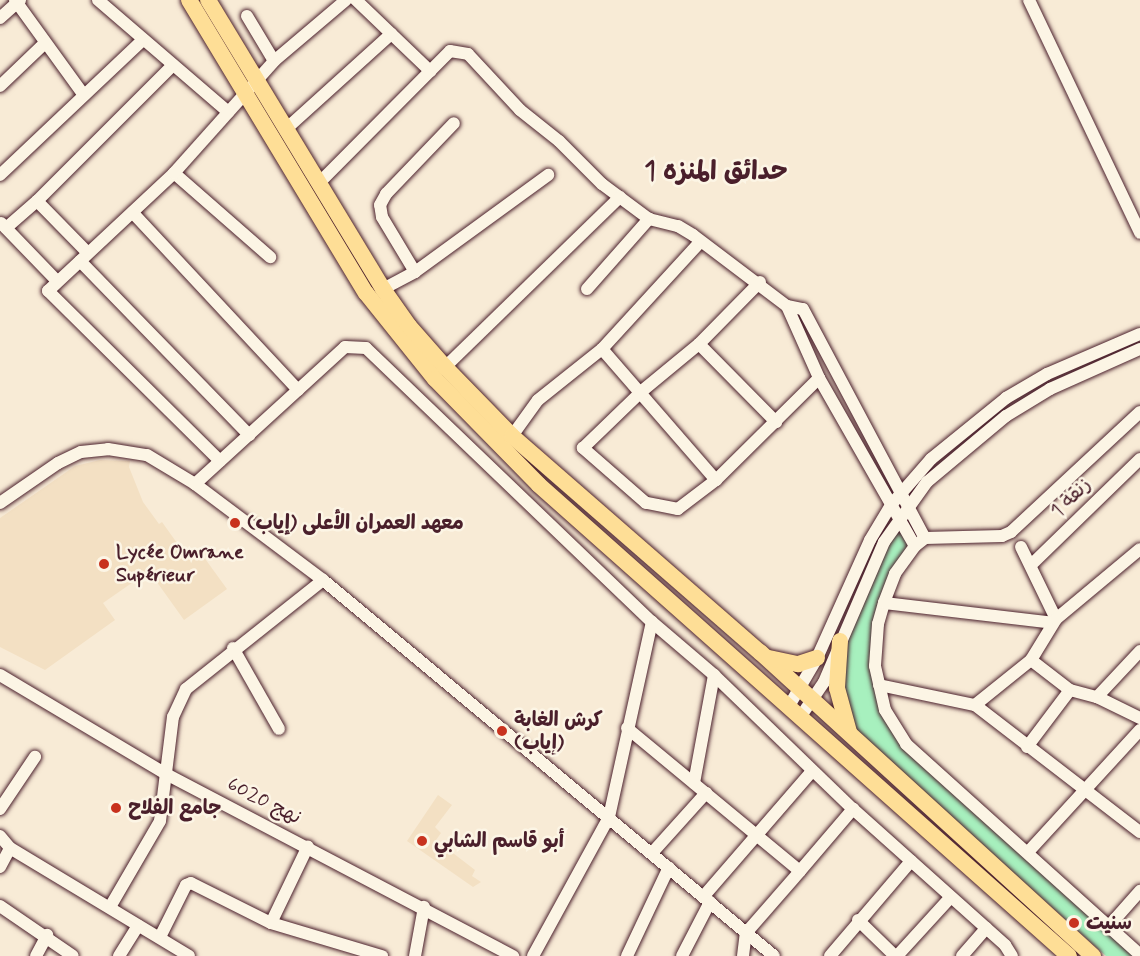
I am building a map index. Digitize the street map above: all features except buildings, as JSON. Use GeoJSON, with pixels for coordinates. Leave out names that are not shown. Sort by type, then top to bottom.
{"type":"FeatureCollection","features":[{"type":"Feature","properties":{"kind":"highway"},"geometry":{"type":"LineString","coordinates":[[189,0],[366,293],[435,379],[539,485],[1069,956]]}},
{"type":"Feature","properties":{"kind":"highway"},"geometry":{"type":"LineString","coordinates":[[208,0],[383,289],[409,326],[445,367],[512,436],[850,732],[1093,956]]}},
{"type":"Feature","properties":{"kind":"highway"},"geometry":{"type":"LineString","coordinates":[[840,641],[837,688],[850,732]]}},
{"type":"Feature","properties":{"kind":"highway"},"geometry":{"type":"LineString","coordinates":[[760,652],[788,664],[817,658]]}},
{"type":"Feature","properties":{"kind":"street"},"geometry":{"type":"LineString","coordinates":[[98,0],[228,112]]}},
{"type":"Feature","properties":{"kind":"street"},"geometry":{"type":"LineString","coordinates":[[220,461],[48,293],[56,280],[133,213],[174,173],[274,62],[346,0]]}},
{"type":"Feature","properties":{"kind":"street"},"geometry":{"type":"LineString","coordinates":[[356,0],[430,71]]}},
{"type":"Feature","properties":{"kind":"street"},"geometry":{"type":"LineString","coordinates":[[1029,0],[1140,233]]}},
{"type":"Feature","properties":{"kind":"street"},"geometry":{"type":"LineString","coordinates":[[0,18],[17,1],[83,94]]}},
{"type":"Feature","properties":{"kind":"street"},"geometry":{"type":"LineString","coordinates":[[247,16],[274,62]]}},
{"type":"Feature","properties":{"kind":"street"},"geometry":{"type":"LineString","coordinates":[[286,129],[391,34]]}},
{"type":"Feature","properties":{"kind":"street"},"geometry":{"type":"LineString","coordinates":[[2,168],[143,40]]}},
{"type":"Feature","properties":{"kind":"street"},"geometry":{"type":"LineString","coordinates":[[0,86],[45,42]]}},
{"type":"Feature","properties":{"kind":"street"},"geometry":{"type":"LineString","coordinates":[[319,183],[430,71],[454,50],[468,54],[520,110],[620,197],[649,219],[678,226],[760,282],[787,306],[819,378],[898,519],[920,542]]}},
{"type":"Feature","properties":{"kind":"street"},"geometry":{"type":"LineString","coordinates":[[56,280],[3,225],[37,201],[173,65]]}},
{"type":"Feature","properties":{"kind":"street"},"geometry":{"type":"LineString","coordinates":[[415,272],[381,217],[380,205],[386,194],[454,123]]}},
{"type":"Feature","properties":{"kind":"street"},"geometry":{"type":"LineString","coordinates":[[174,173],[270,257]]}},
{"type":"Feature","properties":{"kind":"street"},"geometry":{"type":"LineString","coordinates":[[383,289],[415,272],[548,175]]}},
{"type":"Feature","properties":{"kind":"street"},"geometry":{"type":"LineString","coordinates":[[445,367],[620,197]]}},
{"type":"Feature","properties":{"kind":"street"},"geometry":{"type":"LineString","coordinates":[[37,201],[84,256],[249,435]]}},
{"type":"Feature","properties":{"kind":"street"},"geometry":{"type":"LineString","coordinates":[[133,213],[298,390]]}},
{"type":"Feature","properties":{"kind":"street"},"geometry":{"type":"LineString","coordinates":[[587,289],[649,219]]}},
{"type":"Feature","properties":{"kind":"street"},"geometry":{"type":"LineString","coordinates":[[512,436],[549,389],[602,349],[700,242]]}},
{"type":"Feature","properties":{"kind":"street"},"geometry":{"type":"LineString","coordinates":[[760,282],[699,344],[642,391],[583,448],[585,453],[646,503],[668,508],[687,506],[819,378]]}},
{"type":"Feature","properties":{"kind":"street"},"geometry":{"type":"LineString","coordinates":[[787,306],[803,309],[900,495],[920,542]]}},
{"type":"Feature","properties":{"kind":"street"},"geometry":{"type":"LineString","coordinates":[[795,711],[807,695],[840,641],[869,572],[906,507],[965,447],[1006,416],[1077,375],[1140,351],[1136,335],[1047,374],[1006,398],[949,443],[900,495],[891,506],[856,570],[817,658],[807,695]]}},
{"type":"Feature","properties":{"kind":"street"},"geometry":{"type":"LineString","coordinates":[[699,344],[776,422]]}},
{"type":"Feature","properties":{"kind":"street"},"geometry":{"type":"LineString","coordinates":[[195,484],[345,347],[366,348],[652,622],[714,675],[812,771],[950,898],[986,928],[1012,956]]}},
{"type":"Feature","properties":{"kind":"street"},"geometry":{"type":"LineString","coordinates":[[602,349],[642,391],[716,480]]}},
{"type":"Feature","properties":{"kind":"street"},"geometry":{"type":"LineString","coordinates":[[1140,412],[1011,532],[1002,536],[920,542],[895,574],[884,603],[876,645],[879,685],[895,730],[906,744],[1029,851],[1140,955]]}},
{"type":"Feature","properties":{"kind":"street"},"geometry":{"type":"LineString","coordinates":[[0,504],[58,463],[81,452],[108,449],[147,455],[195,484],[323,580],[774,956]]}},
{"type":"Feature","properties":{"kind":"street","name":"زنقة 1"},"geometry":{"type":"LineString","coordinates":[[1031,565],[1140,459]]}},
{"type":"Feature","properties":{"kind":"street"},"geometry":{"type":"LineString","coordinates":[[1021,547],[1031,565],[1054,621]]}},
{"type":"Feature","properties":{"kind":"street"},"geometry":{"type":"LineString","coordinates":[[975,705],[1031,660],[1054,621],[1140,549]]}},
{"type":"Feature","properties":{"kind":"street"},"geometry":{"type":"LineString","coordinates":[[110,907],[157,830],[165,803],[173,717],[186,689],[233,648],[323,580]]}},
{"type":"Feature","properties":{"kind":"street"},"geometry":{"type":"LineString","coordinates":[[884,603],[1054,621]]}},
{"type":"Feature","properties":{"kind":"street"},"geometry":{"type":"LineString","coordinates":[[533,956],[609,817],[652,622]]}},
{"type":"Feature","properties":{"kind":"street"},"geometry":{"type":"LineString","coordinates":[[233,648],[279,729]]}},
{"type":"Feature","properties":{"kind":"street"},"geometry":{"type":"LineString","coordinates":[[1097,697],[1140,651]]}},
{"type":"Feature","properties":{"kind":"street"},"geometry":{"type":"LineString","coordinates":[[1031,660],[1070,690],[1097,697],[1140,718]]}},
{"type":"Feature","properties":{"kind":"street","name":"نهج 6020"},"geometry":{"type":"LineString","coordinates":[[0,675],[168,775],[308,846],[513,956]]}},
{"type":"Feature","properties":{"kind":"street"},"geometry":{"type":"LineString","coordinates":[[694,783],[714,675]]}},
{"type":"Feature","properties":{"kind":"street"},"geometry":{"type":"LineString","coordinates":[[879,685],[975,705],[1084,791],[1139,829]]}},
{"type":"Feature","properties":{"kind":"street"},"geometry":{"type":"LineString","coordinates":[[1028,747],[1070,690]]}},
{"type":"Feature","properties":{"kind":"street"},"geometry":{"type":"LineString","coordinates":[[627,728],[800,871]]}},
{"type":"Feature","properties":{"kind":"street"},"geometry":{"type":"LineString","coordinates":[[1029,851],[1140,730]]}},
{"type":"Feature","properties":{"kind":"street"},"geometry":{"type":"LineString","coordinates":[[0,808],[35,757]]}},
{"type":"Feature","properties":{"kind":"street"},"geometry":{"type":"LineString","coordinates":[[682,956],[706,899],[812,771]]}},
{"type":"Feature","properties":{"kind":"street"},"geometry":{"type":"LineString","coordinates":[[652,854],[706,793]]}},
{"type":"Feature","properties":{"kind":"street"},"geometry":{"type":"LineString","coordinates":[[743,956],[746,933],[853,809]]}},
{"type":"Feature","properties":{"kind":"street"},"geometry":{"type":"LineString","coordinates":[[0,836],[10,848],[189,956]]}},
{"type":"Feature","properties":{"kind":"street"},"geometry":{"type":"LineString","coordinates":[[271,923],[308,846]]}},
{"type":"Feature","properties":{"kind":"street"},"geometry":{"type":"LineString","coordinates":[[0,867],[10,848]]}},
{"type":"Feature","properties":{"kind":"street"},"geometry":{"type":"LineString","coordinates":[[830,956],[858,920],[911,861]]}},
{"type":"Feature","properties":{"kind":"street"},"geometry":{"type":"LineString","coordinates":[[627,956],[669,867]]}},
{"type":"Feature","properties":{"kind":"street"},"geometry":{"type":"LineString","coordinates":[[160,937],[189,883],[271,923],[358,952],[382,956]]}},
{"type":"Feature","properties":{"kind":"street"},"geometry":{"type":"LineString","coordinates":[[1108,926],[1140,891]]}},
{"type":"Feature","properties":{"kind":"street"},"geometry":{"type":"LineString","coordinates":[[858,920],[896,956],[950,898]]}},
{"type":"Feature","properties":{"kind":"street"},"geometry":{"type":"LineString","coordinates":[[0,906],[46,935],[73,956]]}},
{"type":"Feature","properties":{"kind":"street"},"geometry":{"type":"LineString","coordinates":[[415,956],[424,907]]}},
{"type":"Feature","properties":{"kind":"street"},"geometry":{"type":"LineString","coordinates":[[119,956],[138,925]]}},
{"type":"Feature","properties":{"kind":"street"},"geometry":{"type":"LineString","coordinates":[[962,956],[986,928]]}},
{"type":"Feature","properties":{"kind":"street"},"geometry":{"type":"LineString","coordinates":[[36,956],[46,935]]}},
{"type":"Feature","properties":{"kind":"shaded area","name":"Lycée Omrane Supérieur"},"geometry":{"type":"Polygon","coordinates":[[[100,460],[130,461],[129,467],[143,502],[159,524],[162,522],[187,557],[198,549],[227,589],[184,620],[149,571],[103,603],[115,620],[45,670],[0,647],[0,518],[75,466],[100,460]]]}},
{"type":"Feature","properties":{"kind":"shaded area","name":"أبو قاسم الشابي"},"geometry":{"type":"Polygon","coordinates":[[[438,795],[452,805],[435,827],[441,833],[436,840],[475,870],[472,876],[481,882],[473,887],[407,841],[438,795]]]}},
{"type":"Feature","properties":{"kind":"green space"},"geometry":{"type":"Polygon","coordinates":[[[897,523],[909,543],[891,572],[872,645],[894,736],[1134,956],[1106,956],[854,729],[844,704],[844,641],[897,523]]]}},
{"type":"Feature","properties":{"kind":"place","name":"معهد العمران الأعلى (إياب)"},"geometry":{"type":"Point","coordinates":[235,523]}},
{"type":"Feature","properties":{"kind":"place","name":"Lycée Omrane Supérieur"},"geometry":{"type":"Point","coordinates":[104,564]}},
{"type":"Feature","properties":{"kind":"place","name":"كرش الغابة (إياب)"},"geometry":{"type":"Point","coordinates":[502,731]}},
{"type":"Feature","properties":{"kind":"place","name":"جامع الفلاح"},"geometry":{"type":"Point","coordinates":[116,808]}},
{"type":"Feature","properties":{"kind":"place","name":"أبو قاسم الشابي"},"geometry":{"type":"Point","coordinates":[422,841]}},
{"type":"Feature","properties":{"kind":"place","name":"سنيت"},"geometry":{"type":"Point","coordinates":[1074,923]}},
{"type":"Feature","properties":{"kind":"district","name":"حدائق المنزه 1"},"geometry":{"type":"Point","coordinates":[716,173]}}]}
